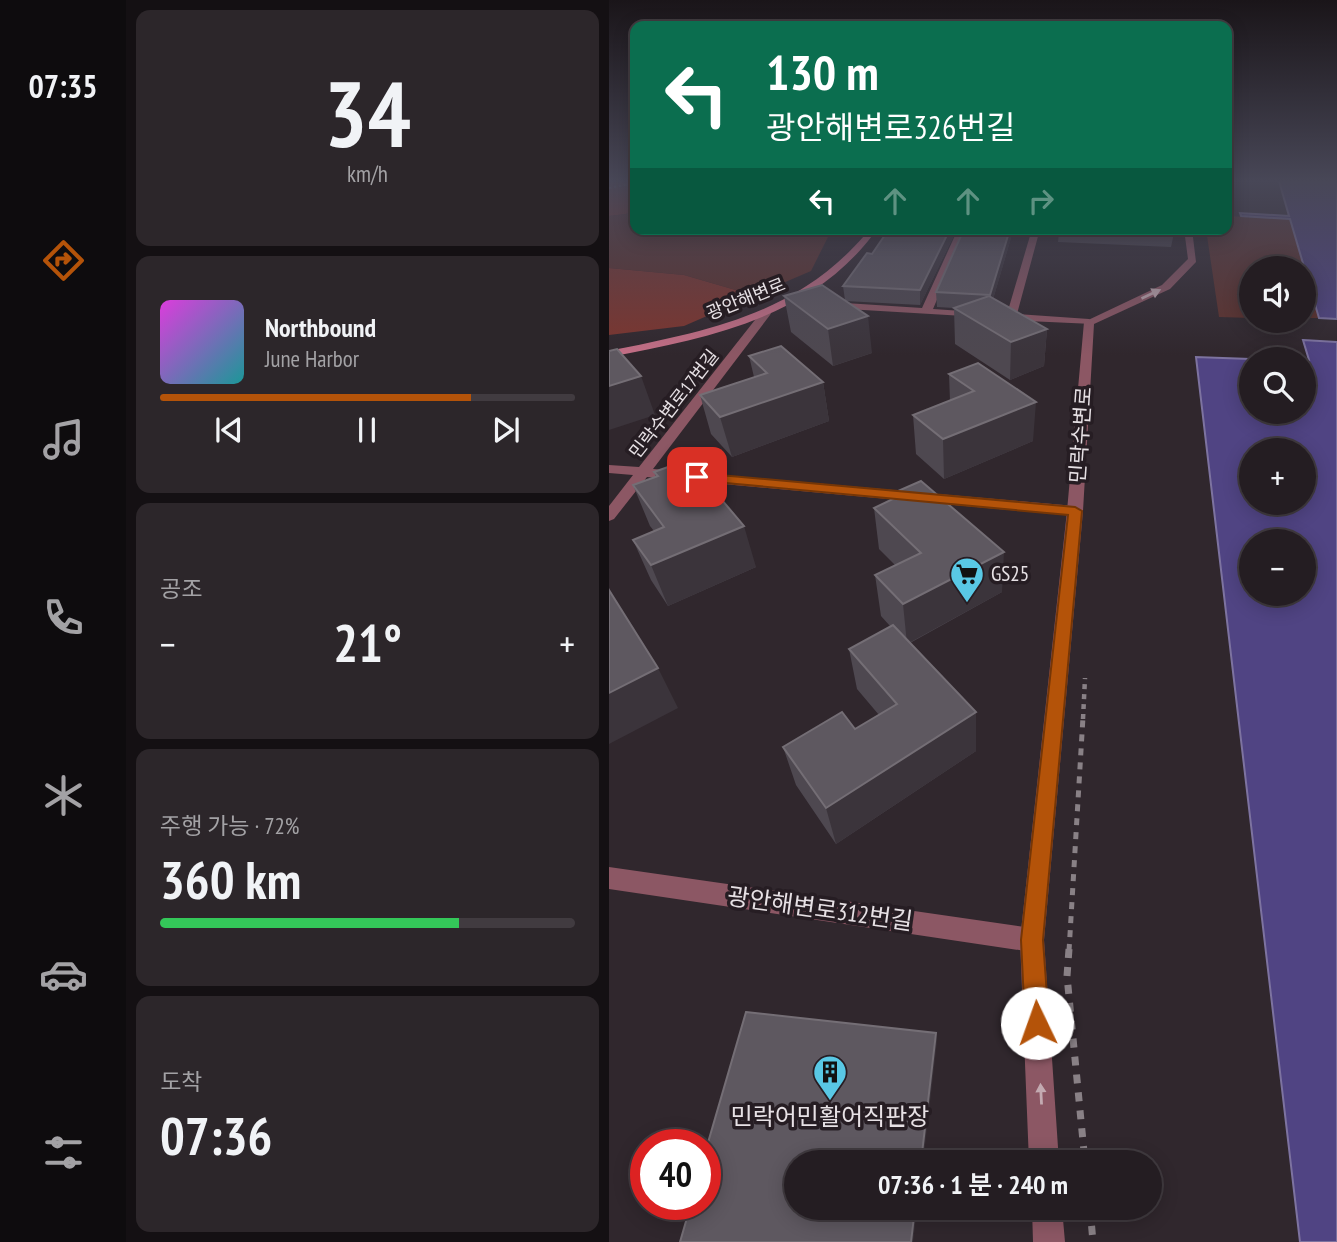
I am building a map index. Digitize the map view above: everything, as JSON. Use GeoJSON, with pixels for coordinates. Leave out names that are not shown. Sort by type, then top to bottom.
{"type":"FeatureCollection","features":[{"type":"Feature","properties":{"kind":"main road","name":"광안해변로"},"geometry":{"type":"LineString","coordinates":[[609,355],[701,335],[789,303],[839,268],[865,239]]}},
{"type":"Feature","properties":{"kind":"street"},"geometry":{"type":"LineString","coordinates":[[926,312],[959,239]]}},
{"type":"Feature","properties":{"kind":"street"},"geometry":{"type":"LineString","coordinates":[[1010,317],[1034,239]]}},
{"type":"Feature","properties":{"kind":"street"},"geometry":{"type":"LineString","coordinates":[[789,303],[1089,322],[1166,287],[1193,260],[1190,239]]}},
{"type":"Feature","properties":{"kind":"street","name":"민락수변로17번길"},"geometry":{"type":"LineString","coordinates":[[609,516],[766,313]]}},
{"type":"Feature","properties":{"kind":"street","name":"민락수변로"},"geometry":{"type":"LineString","coordinates":[[1043,1150],[1032,940],[1075,511],[1089,322]]}},
{"type":"Feature","properties":{"kind":"street"},"geometry":{"type":"LineString","coordinates":[[609,469],[1075,511]]}},
{"type":"Feature","properties":{"kind":"street","name":"광안해변로312번길"},"geometry":{"type":"LineString","coordinates":[[609,878],[1032,940]]}},
{"type":"Feature","properties":{"kind":"street"},"geometry":{"type":"LineString","coordinates":[[1048,1220],[1049,1242]]}},
{"type":"Feature","properties":{"kind":"path"},"geometry":{"type":"LineString","coordinates":[[1084,1150],[1067,976],[1085,672]]}},
{"type":"Feature","properties":{"kind":"path"},"geometry":{"type":"LineString","coordinates":[[1091,1220],[1093,1242]]}},
{"type":"Feature","properties":{"kind":"shaded area"},"geometry":{"type":"Polygon","coordinates":[[[609,239],[827,239],[811,271],[762,292],[739,291],[684,275],[609,268],[609,239]]]}},
{"type":"Feature","properties":{"kind":"shaded area"},"geometry":{"type":"Polygon","coordinates":[[[1207,239],[1296,239],[1301,256],[1239,256],[1239,318],[1219,317],[1207,239]]]}},
{"type":"Feature","properties":{"kind":"shaded area"},"geometry":{"type":"Polygon","coordinates":[[[1296,239],[1337,239],[1337,319],[1319,318],[1316,308],[1316,256],[1301,256],[1296,239]]]}},
{"type":"Feature","properties":{"kind":"shaded area"},"geometry":{"type":"Polygon","coordinates":[[[609,268],[684,275],[739,291],[762,292],[684,326],[609,335],[609,268]]]}},
{"type":"Feature","properties":{"kind":"shaded area"},"geometry":{"type":"Polygon","coordinates":[[[1303,340],[1337,342],[1337,1242],[1300,1242],[1196,357],[1239,359],[1239,424],[1316,424],[1316,347],[1305,347],[1303,340]]]}},
{"type":"Feature","properties":{"kind":"building"},"geometry":{"type":"Polygon","coordinates":[[[882,239],[945,239],[920,290],[843,286],[867,253],[872,254],[882,239]]]}},
{"type":"Feature","properties":{"kind":"building"},"geometry":{"type":"Polygon","coordinates":[[[960,239],[1007,239],[990,295],[936,292],[960,239]]]}},
{"type":"Feature","properties":{"kind":"building"},"geometry":{"type":"Polygon","coordinates":[[[822,285],[868,316],[828,329],[784,296],[822,285]]]}},
{"type":"Feature","properties":{"kind":"building"},"geometry":{"type":"Polygon","coordinates":[[[989,296],[1047,329],[1011,342],[954,308],[989,296]]]}},
{"type":"Feature","properties":{"kind":"building"},"geometry":{"type":"Polygon","coordinates":[[[781,346],[823,382],[720,417],[700,395],[767,373],[749,356],[781,346]]]}},
{"type":"Feature","properties":{"kind":"building"},"geometry":{"type":"Polygon","coordinates":[[[617,349],[641,376],[609,386],[609,351],[617,349]]]}},
{"type":"Feature","properties":{"kind":"building"},"geometry":{"type":"Polygon","coordinates":[[[978,363],[1036,402],[943,439],[913,415],[974,391],[949,374],[978,363]]]}},
{"type":"Feature","properties":{"kind":"building"},"geometry":{"type":"Polygon","coordinates":[[[688,460],[744,526],[651,565],[633,540],[664,527],[633,485],[658,476],[654,472],[688,460]]]}},
{"type":"Feature","properties":{"kind":"building"},"geometry":{"type":"Polygon","coordinates":[[[921,481],[1004,552],[903,604],[875,575],[921,553],[874,508],[895,498],[891,494],[921,481]]]}},
{"type":"Feature","properties":{"kind":"building"},"geometry":{"type":"Polygon","coordinates":[[[609,590],[658,668],[609,693],[609,590]]]}},
{"type":"Feature","properties":{"kind":"building"},"geometry":{"type":"Polygon","coordinates":[[[893,625],[976,712],[826,808],[783,747],[842,712],[855,729],[897,704],[849,649],[893,625]]]}},
{"type":"Feature","properties":{"kind":"building","name":"민락어민활어직판장"},"geometry":{"type":"Polygon","coordinates":[[[746,1012],[936,1033],[922,1150],[784,1150],[784,1220],[914,1220],[911,1242],[680,1242],[686,1220],[721,1220],[721,1129],[712,1129],[746,1012]]]}},
{"type":"Feature","properties":{"kind":"place","name":"GS25"},"geometry":{"type":"Point","coordinates":[967,604]}},
{"type":"Feature","properties":{"kind":"place","name":"민락어민활어직판장"},"geometry":{"type":"Point","coordinates":[830,1102]}},
{"type":"Feature","properties":{"kind":"route"},"geometry":{"type":"LineString","coordinates":[[697,477],[1075,511],[1032,940],[1037,1023]]}}]}
